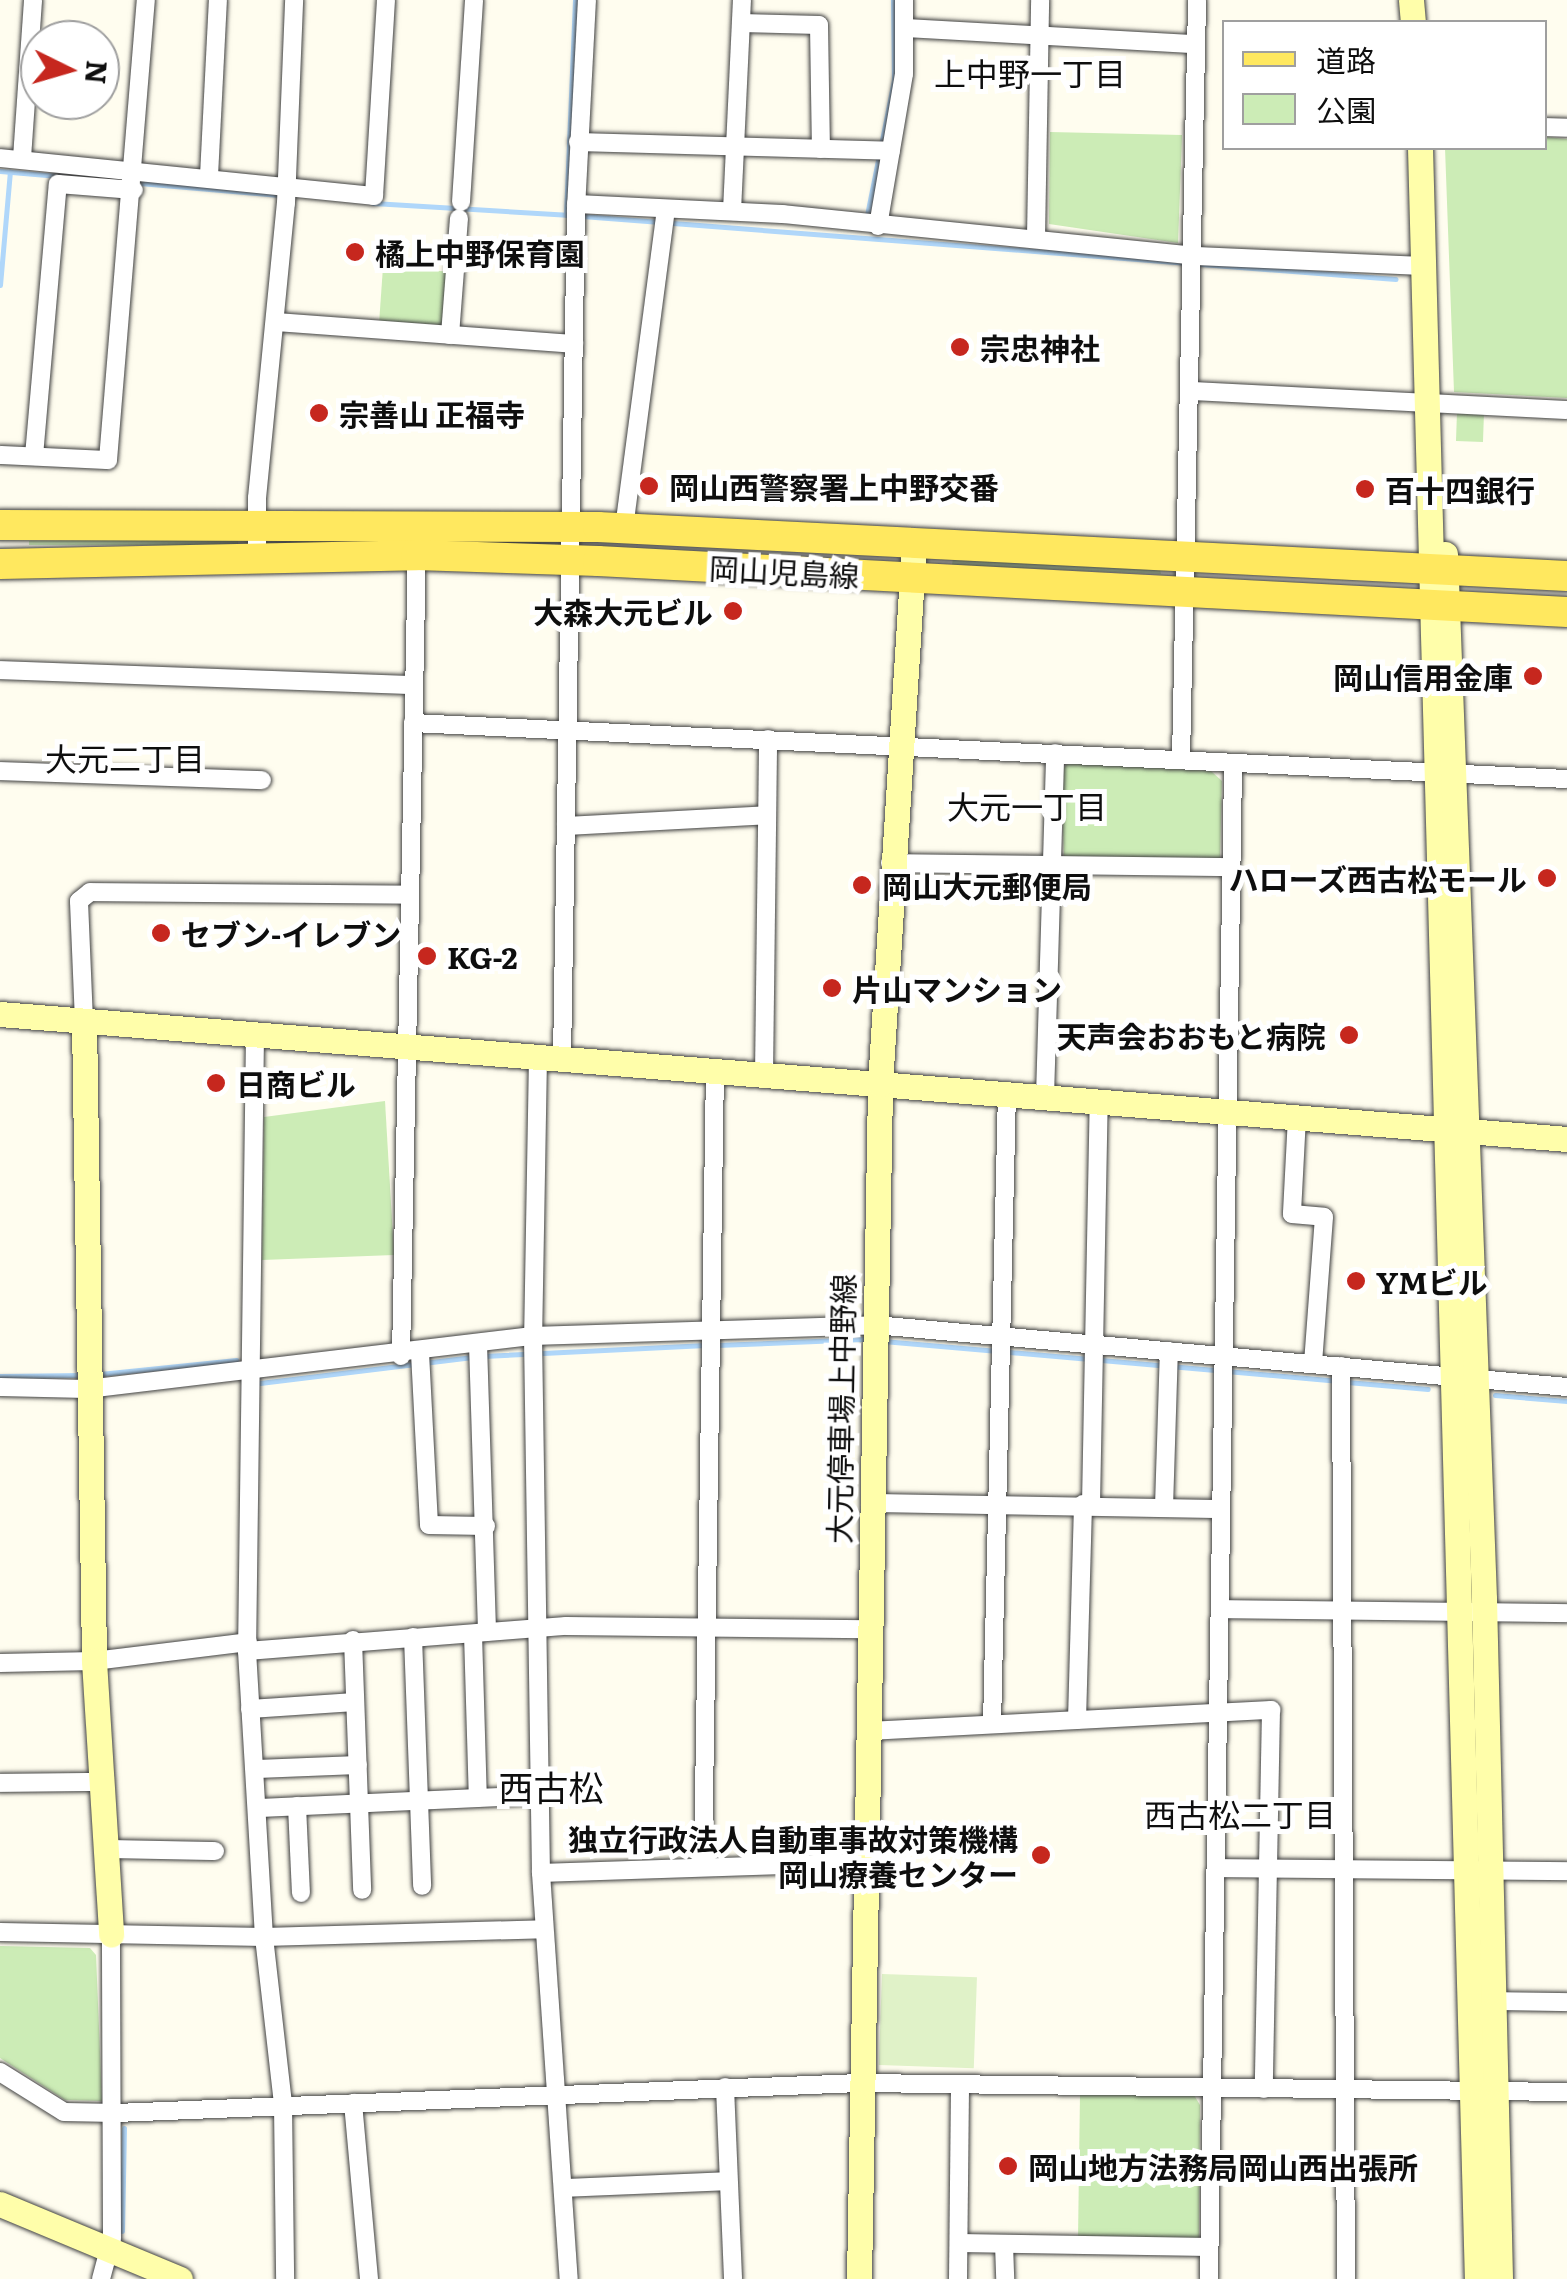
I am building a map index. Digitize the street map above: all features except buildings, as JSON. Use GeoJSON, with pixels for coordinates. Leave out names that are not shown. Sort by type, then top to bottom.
{"type":"FeatureCollection","features":[{"type":"Feature","properties":{"kind":"main road","name":"岡山児島線"},"geometry":{"type":"LineString","coordinates":[[0,526],[256,522],[570,526],[1567,576]]}},
{"type":"Feature","properties":{"kind":"main road","name":"岡山児島線"},"geometry":{"type":"LineString","coordinates":[[0,564],[416,555],[1567,612]]}},
{"type":"Feature","properties":{"kind":"street"},"geometry":{"type":"LineString","coordinates":[[22,158],[33,0]]}},
{"type":"Feature","properties":{"kind":"street"},"geometry":{"type":"LineString","coordinates":[[0,454],[108,460],[135,180],[146,0]]}},
{"type":"Feature","properties":{"kind":"street"},"geometry":{"type":"LineString","coordinates":[[209,176],[218,0]]}},
{"type":"Feature","properties":{"kind":"street"},"geometry":{"type":"LineString","coordinates":[[258,558],[256,522],[275,322],[294,0]]}},
{"type":"Feature","properties":{"kind":"street"},"geometry":{"type":"LineString","coordinates":[[34,456],[58,184],[209,176],[284,192],[374,196],[386,0]]}},
{"type":"Feature","properties":{"kind":"street"},"geometry":{"type":"LineString","coordinates":[[450,335],[474,0]]}},
{"type":"Feature","properties":{"kind":"street"},"geometry":{"type":"LineString","coordinates":[[569,2279],[541,1873],[542,1628],[533,1345],[566,826],[576,211],[587,0]]}},
{"type":"Feature","properties":{"kind":"street"},"geometry":{"type":"LineString","coordinates":[[732,212],[742,0]]}},
{"type":"Feature","properties":{"kind":"street"},"geometry":{"type":"LineString","coordinates":[[878,226],[884,151],[906,28],[904,0]]}},
{"type":"Feature","properties":{"kind":"street"},"geometry":{"type":"LineString","coordinates":[[1036,237],[1040,0]]}},
{"type":"Feature","properties":{"kind":"street"},"geometry":{"type":"LineString","coordinates":[[1181,760],[1198,0]]}},
{"type":"Feature","properties":{"kind":"street"},"geometry":{"type":"LineString","coordinates":[[741,23],[819,24],[821,150]]}},
{"type":"Feature","properties":{"kind":"street"},"geometry":{"type":"LineString","coordinates":[[906,28],[1196,44]]}},
{"type":"Feature","properties":{"kind":"street"},"geometry":{"type":"LineString","coordinates":[[578,142],[884,151]]}},
{"type":"Feature","properties":{"kind":"street"},"geometry":{"type":"LineString","coordinates":[[1420,150],[1464,1378],[1484,1610],[1478,1869],[1484,2091],[1500,2279]]}},
{"type":"Feature","properties":{"kind":"street"},"geometry":{"type":"LineString","coordinates":[[0,158],[22,158],[135,180]]}},
{"type":"Feature","properties":{"kind":"street"},"geometry":{"type":"LineString","coordinates":[[576,211],[665,218],[732,212],[1036,237],[1193,263],[1425,266]]}},
{"type":"Feature","properties":{"kind":"street"},"geometry":{"type":"LineString","coordinates":[[624,528],[665,218]]}},
{"type":"Feature","properties":{"kind":"street"},"geometry":{"type":"LineString","coordinates":[[275,322],[574,344]]}},
{"type":"Feature","properties":{"kind":"street"},"geometry":{"type":"LineString","coordinates":[[1192,391],[1567,410]]}},
{"type":"Feature","properties":{"kind":"street"},"geometry":{"type":"LineString","coordinates":[[417,522],[407,1046],[416,1360],[430,1525],[486,1526]]}},
{"type":"Feature","properties":{"kind":"street","name":"大元停車場上中野線"},"geometry":{"type":"LineString","coordinates":[[859,2279],[880,1084],[890,863],[914,542]]}},
{"type":"Feature","properties":{"kind":"street"},"geometry":{"type":"LineString","coordinates":[[0,670],[414,685]]}},
{"type":"Feature","properties":{"kind":"street"},"geometry":{"type":"LineString","coordinates":[[413,724],[1567,779]]}},
{"type":"Feature","properties":{"kind":"street"},"geometry":{"type":"LineString","coordinates":[[764,1075],[768,740]]}},
{"type":"Feature","properties":{"kind":"street"},"geometry":{"type":"LineString","coordinates":[[1045,1097],[1055,753]]}},
{"type":"Feature","properties":{"kind":"street"},"geometry":{"type":"LineString","coordinates":[[1209,2279],[1233,763]]}},
{"type":"Feature","properties":{"kind":"street"},"geometry":{"type":"LineString","coordinates":[[0,771],[262,780]]}},
{"type":"Feature","properties":{"kind":"street"},"geometry":{"type":"LineString","coordinates":[[566,826],[767,815]]}},
{"type":"Feature","properties":{"kind":"street"},"geometry":{"type":"LineString","coordinates":[[890,863],[1230,867]]}},
{"type":"Feature","properties":{"kind":"street"},"geometry":{"type":"LineString","coordinates":[[105,2267],[116,2113],[94,1661],[79,901],[90,892],[410,895]]}},
{"type":"Feature","properties":{"kind":"street"},"geometry":{"type":"LineString","coordinates":[[0,1014],[1567,1140]]}},
{"type":"Feature","properties":{"kind":"street"},"geometry":{"type":"LineString","coordinates":[[254,1034],[247,1646],[264,1937],[282,2105],[285,2279]]}},
{"type":"Feature","properties":{"kind":"street"},"geometry":{"type":"LineString","coordinates":[[703,1868],[715,1071]]}},
{"type":"Feature","properties":{"kind":"street"},"geometry":{"type":"LineString","coordinates":[[992,1724],[1007,1094]]}},
{"type":"Feature","properties":{"kind":"street"},"geometry":{"type":"LineString","coordinates":[[1077,1720],[1094,1354],[1099,1101]]}},
{"type":"Feature","properties":{"kind":"street"},"geometry":{"type":"LineString","coordinates":[[1297,1118],[1292,1214],[1324,1216],[1314,1364]]}},
{"type":"Feature","properties":{"kind":"street"},"geometry":{"type":"LineString","coordinates":[[0,1387],[416,1360],[533,1345],[711,1341],[875,1325],[999,1346],[1222,1366],[1314,1364],[1341,1376],[1464,1378],[1567,1386]]}},
{"type":"Feature","properties":{"kind":"street"},"geometry":{"type":"LineString","coordinates":[[478,1352],[486,1526],[478,1798]]}},
{"type":"Feature","properties":{"kind":"street"},"geometry":{"type":"LineString","coordinates":[[1164,1507],[1168,1361]]}},
{"type":"Feature","properties":{"kind":"street"},"geometry":{"type":"LineString","coordinates":[[1341,1376],[1346,2279]]}},
{"type":"Feature","properties":{"kind":"street"},"geometry":{"type":"LineString","coordinates":[[1464,1378],[1456,1610],[1493,2001],[1484,2091],[1477,2279]]}},
{"type":"Feature","properties":{"kind":"street"},"geometry":{"type":"LineString","coordinates":[[870,1502],[1220,1509]]}},
{"type":"Feature","properties":{"kind":"street"},"geometry":{"type":"LineString","coordinates":[[1220,1609],[1567,1613]]}},
{"type":"Feature","properties":{"kind":"street"},"geometry":{"type":"LineString","coordinates":[[0,1663],[94,1661],[247,1646],[542,1628],[868,1628]]}},
{"type":"Feature","properties":{"kind":"street"},"geometry":{"type":"LineString","coordinates":[[413,1637],[422,1886]]}},
{"type":"Feature","properties":{"kind":"street"},"geometry":{"type":"LineString","coordinates":[[353,1640],[362,1890]]}},
{"type":"Feature","properties":{"kind":"street"},"geometry":{"type":"LineString","coordinates":[[250,1708],[356,1702]]}},
{"type":"Feature","properties":{"kind":"street"},"geometry":{"type":"LineString","coordinates":[[868,1731],[1270,1710],[1264,2089]]}},
{"type":"Feature","properties":{"kind":"street"},"geometry":{"type":"LineString","coordinates":[[257,1769],[358,1765]]}},
{"type":"Feature","properties":{"kind":"street"},"geometry":{"type":"LineString","coordinates":[[0,1783],[102,1782]]}},
{"type":"Feature","properties":{"kind":"street"},"geometry":{"type":"LineString","coordinates":[[258,1808],[540,1795]]}},
{"type":"Feature","properties":{"kind":"street"},"geometry":{"type":"LineString","coordinates":[[296,1806],[301,1893]]}},
{"type":"Feature","properties":{"kind":"street"},"geometry":{"type":"LineString","coordinates":[[106,1848],[215,1851]]}},
{"type":"Feature","properties":{"kind":"street"},"geometry":{"type":"LineString","coordinates":[[541,1873],[866,1862]]}},
{"type":"Feature","properties":{"kind":"street"},"geometry":{"type":"LineString","coordinates":[[1216,1868],[1567,1871]]}},
{"type":"Feature","properties":{"kind":"street"},"geometry":{"type":"LineString","coordinates":[[0,1932],[264,1937],[544,1929]]}},
{"type":"Feature","properties":{"kind":"street"},"geometry":{"type":"LineString","coordinates":[[1493,2001],[1567,2002]]}},
{"type":"Feature","properties":{"kind":"street"},"geometry":{"type":"LineString","coordinates":[[0,2072],[64,2112],[116,2113],[861,2083],[1567,2092]]}},
{"type":"Feature","properties":{"kind":"street"},"geometry":{"type":"LineString","coordinates":[[958,2279],[960,2084]]}},
{"type":"Feature","properties":{"kind":"street"},"geometry":{"type":"LineString","coordinates":[[725,2087],[733,2279]]}},
{"type":"Feature","properties":{"kind":"street"},"geometry":{"type":"LineString","coordinates":[[353,2104],[369,2279]]}},
{"type":"Feature","properties":{"kind":"street"},"geometry":{"type":"LineString","coordinates":[[564,2188],[728,2182]]}},
{"type":"Feature","properties":{"kind":"street"},"geometry":{"type":"LineString","coordinates":[[0,2204],[105,2267],[180,2279]]}},
{"type":"Feature","properties":{"kind":"street"},"geometry":{"type":"LineString","coordinates":[[960,2243],[1210,2247]]}},
{"type":"Feature","properties":{"kind":"street"},"geometry":{"type":"LineString","coordinates":[[1004,2244],[1005,2279]]}},
{"type":"Feature","properties":{"kind":"green space"},"geometry":{"type":"Polygon","coordinates":[[[1050,132],[1182,135],[1178,243],[1049,224],[1050,132]]]}},
{"type":"Feature","properties":{"kind":"green space"},"geometry":{"type":"Polygon","coordinates":[[[1547,137],[1567,139],[1567,398],[1454,392],[1445,150],[1547,150],[1547,137]]]}},
{"type":"Feature","properties":{"kind":"green space"},"geometry":{"type":"Polygon","coordinates":[[[383,267],[451,272],[447,326],[379,321],[383,267]]]}},
{"type":"Feature","properties":{"kind":"green space"},"geometry":{"type":"Polygon","coordinates":[[[1457,412],[1484,413],[1483,442],[1456,441],[1457,412]]]}},
{"type":"Feature","properties":{"kind":"green space"},"geometry":{"type":"Polygon","coordinates":[[[238,538],[238,545],[29,545],[29,541],[238,538]]]}},
{"type":"Feature","properties":{"kind":"green space"},"geometry":{"type":"Polygon","coordinates":[[[953,557],[1160,569],[1161,574],[952,565],[953,557]]]}},
{"type":"Feature","properties":{"kind":"green space"},"geometry":{"type":"Polygon","coordinates":[[[1068,763],[1211,771],[1222,781],[1220,858],[1064,859],[1061,771],[1068,763]]]}},
{"type":"Feature","properties":{"kind":"green space"},"geometry":{"type":"Polygon","coordinates":[[[385,1101],[394,1255],[262,1260],[264,1117],[385,1101]]]}},
{"type":"Feature","properties":{"kind":"green space"},"geometry":{"type":"Polygon","coordinates":[[[0,1946],[90,1948],[96,1955],[102,2101],[65,2100],[0,2058],[0,1946]]]}},
{"type":"Feature","properties":{"kind":"green space"},"geometry":{"type":"Polygon","coordinates":[[[882,1974],[977,1977],[974,2068],[879,2065],[882,1974]]]}},
{"type":"Feature","properties":{"kind":"green space"},"geometry":{"type":"Polygon","coordinates":[[[1080,2094],[1194,2095],[1200,2105],[1199,2242],[1078,2239],[1080,2094]]]}},
{"type":"Feature","properties":{"kind":"waterway"},"geometry":{"type":"LineString","coordinates":[[566,215],[575,0]]}},
{"type":"Feature","properties":{"kind":"waterway"},"geometry":{"type":"LineString","coordinates":[[867,215],[894,80],[893,0]]}},
{"type":"Feature","properties":{"kind":"waterway"},"geometry":{"type":"LineString","coordinates":[[0,171],[282,195]]}},
{"type":"Feature","properties":{"kind":"waterway"},"geometry":{"type":"LineString","coordinates":[[0,285],[10,171]]}},
{"type":"Feature","properties":{"kind":"waterway"},"geometry":{"type":"LineString","coordinates":[[373,203],[571,215]]}},
{"type":"Feature","properties":{"kind":"waterway"},"geometry":{"type":"LineString","coordinates":[[582,216],[1396,279]]}},
{"type":"Feature","properties":{"kind":"waterway"},"geometry":{"type":"LineString","coordinates":[[717,1345],[864,1339]]}},
{"type":"Feature","properties":{"kind":"waterway"},"geometry":{"type":"LineString","coordinates":[[883,1341],[1336,1381]]}},
{"type":"Feature","properties":{"kind":"waterway"},"geometry":{"type":"LineString","coordinates":[[483,1356],[706,1345]]}},
{"type":"Feature","properties":{"kind":"waterway"},"geometry":{"type":"LineString","coordinates":[[260,1383],[472,1357]]}},
{"type":"Feature","properties":{"kind":"waterway"},"geometry":{"type":"LineString","coordinates":[[100,1374],[236,1360]]}},
{"type":"Feature","properties":{"kind":"waterway"},"geometry":{"type":"LineString","coordinates":[[0,1376],[84,1375]]}},
{"type":"Feature","properties":{"kind":"waterway"},"geometry":{"type":"LineString","coordinates":[[1347,1382],[1428,1389]]}},
{"type":"Feature","properties":{"kind":"waterway"},"geometry":{"type":"LineString","coordinates":[[1495,1395],[1567,1401]]}},
{"type":"Feature","properties":{"kind":"waterway"},"geometry":{"type":"LineString","coordinates":[[122,2231],[124,2128]]}},
{"type":"Feature","properties":{"kind":"place","name":"橘上中野保育園"},"geometry":{"type":"Point","coordinates":[355,252]}},
{"type":"Feature","properties":{"kind":"place","name":"宗忠神社"},"geometry":{"type":"Point","coordinates":[960,347]}},
{"type":"Feature","properties":{"kind":"place","name":"宗善山 正福寺"},"geometry":{"type":"Point","coordinates":[319,413]}},
{"type":"Feature","properties":{"kind":"place","name":"岡山西警察署上中野交番"},"geometry":{"type":"Point","coordinates":[649,486]}},
{"type":"Feature","properties":{"kind":"place","name":"百十四銀行"},"geometry":{"type":"Point","coordinates":[1365,489]}},
{"type":"Feature","properties":{"kind":"place","name":"大森大元ビル"},"geometry":{"type":"Point","coordinates":[733,611]}},
{"type":"Feature","properties":{"kind":"place","name":"岡山信用金庫"},"geometry":{"type":"Point","coordinates":[1533,676]}},
{"type":"Feature","properties":{"kind":"place","name":"ハローズ西古松モール"},"geometry":{"type":"Point","coordinates":[1547,878]}},
{"type":"Feature","properties":{"kind":"place","name":"岡山大元郵便局"},"geometry":{"type":"Point","coordinates":[862,885]}},
{"type":"Feature","properties":{"kind":"place","name":"セブン-イレブン"},"geometry":{"type":"Point","coordinates":[161,933]}},
{"type":"Feature","properties":{"kind":"place","name":"KG-2"},"geometry":{"type":"Point","coordinates":[427,956]}},
{"type":"Feature","properties":{"kind":"place","name":"片山マンション"},"geometry":{"type":"Point","coordinates":[832,988]}},
{"type":"Feature","properties":{"kind":"place","name":"天声会おおもと病院"},"geometry":{"type":"Point","coordinates":[1349,1035]}},
{"type":"Feature","properties":{"kind":"place","name":"日商ビル"},"geometry":{"type":"Point","coordinates":[216,1083]}},
{"type":"Feature","properties":{"kind":"place","name":"YMビル"},"geometry":{"type":"Point","coordinates":[1356,1281]}},
{"type":"Feature","properties":{"kind":"place","name":"独立行政法人自動車事故対策機構 岡山療養センター"},"geometry":{"type":"Point","coordinates":[1041,1855]}},
{"type":"Feature","properties":{"kind":"place","name":"岡山地方法務局岡山西出張所"},"geometry":{"type":"Point","coordinates":[1008,2166]}},
{"type":"Feature","properties":{"kind":"district","name":"上中野一丁目"},"geometry":{"type":"Point","coordinates":[1030,72]}},
{"type":"Feature","properties":{"kind":"district","name":"大元二丁目"},"geometry":{"type":"Point","coordinates":[125,757]}},
{"type":"Feature","properties":{"kind":"district","name":"大元一丁目"},"geometry":{"type":"Point","coordinates":[1027,805]}},
{"type":"Feature","properties":{"kind":"district","name":"西古松"},"geometry":{"type":"Point","coordinates":[551,1786]}},
{"type":"Feature","properties":{"kind":"district","name":"西古松二丁目"},"geometry":{"type":"Point","coordinates":[1240,1813]}}]}
